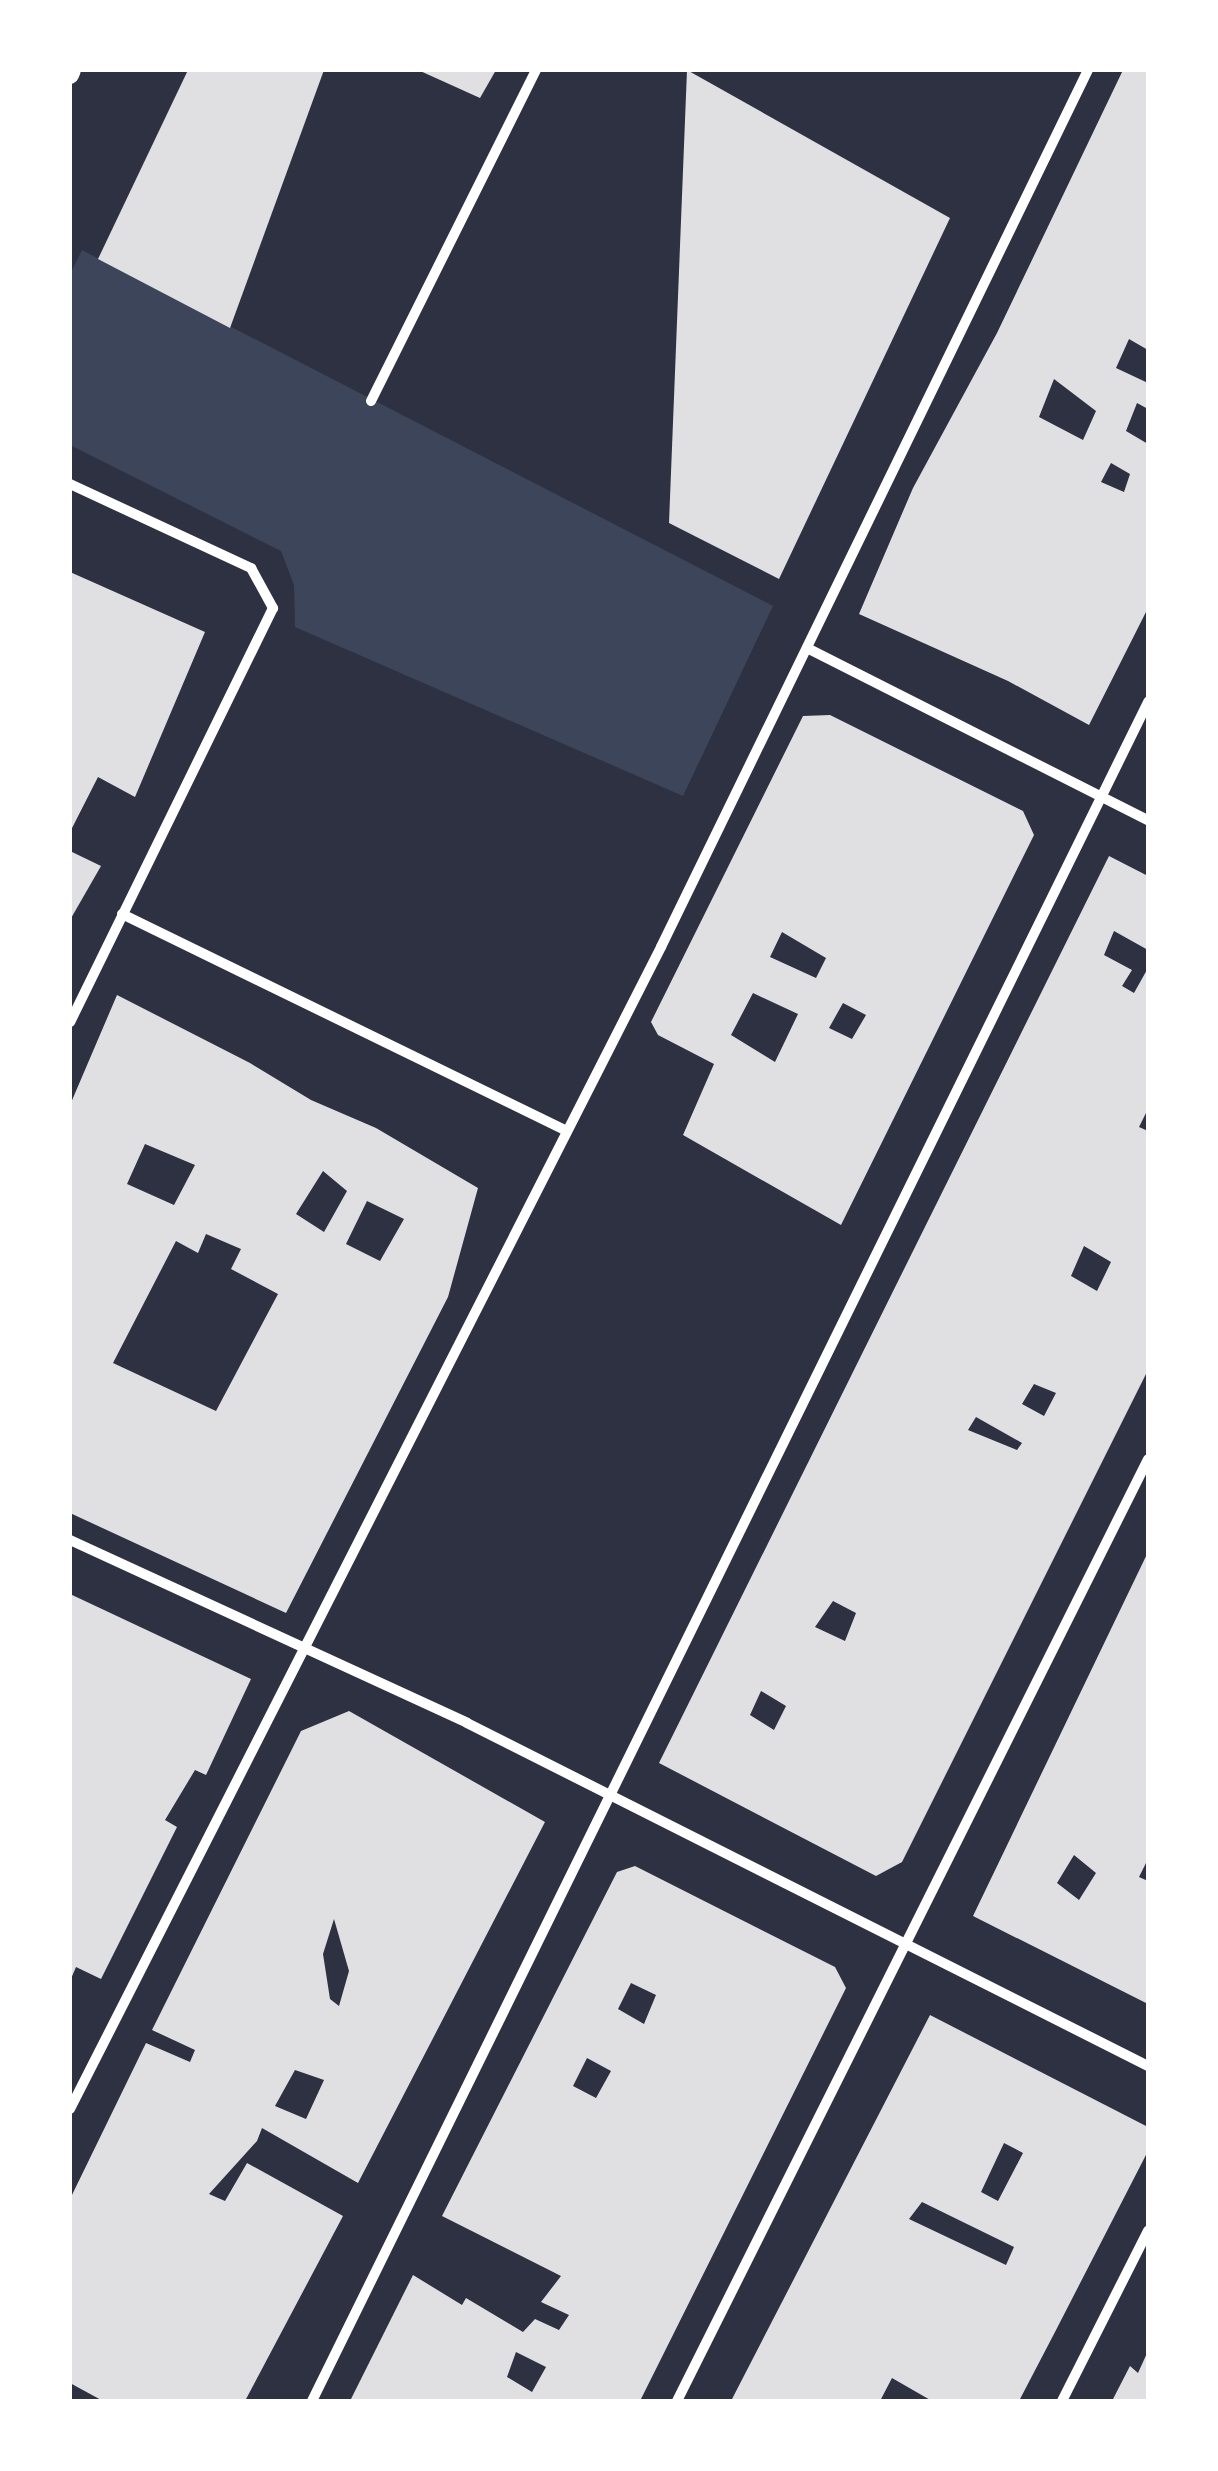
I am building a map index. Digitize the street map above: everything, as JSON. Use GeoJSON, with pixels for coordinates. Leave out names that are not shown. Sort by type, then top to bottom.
{"type":"FeatureCollection","features":[{"type":"Feature","properties":{"kind":"street"},"geometry":{"type":"LineString","coordinates":[[371,401],[536,70]]}},
{"type":"Feature","properties":{"kind":"street"},"geometry":{"type":"LineString","coordinates":[[70,2109],[661,947],[1088,70]]}},
{"type":"Feature","properties":{"kind":"street"},"geometry":{"type":"LineString","coordinates":[[70,484],[251,568],[273,608],[70,1022]]}},
{"type":"Feature","properties":{"kind":"street"},"geometry":{"type":"LineString","coordinates":[[806,648],[1148,820]]}},
{"type":"Feature","properties":{"kind":"street"},"geometry":{"type":"LineString","coordinates":[[312,2401],[1148,702]]}},
{"type":"Feature","properties":{"kind":"street"},"geometry":{"type":"LineString","coordinates":[[122,914],[567,1131]]}},
{"type":"Feature","properties":{"kind":"street"},"geometry":{"type":"LineString","coordinates":[[677,2401],[1148,1459]]}},
{"type":"Feature","properties":{"kind":"street"},"geometry":{"type":"LineString","coordinates":[[70,1540],[306,1645],[467,1723],[1148,2066]]}},
{"type":"Feature","properties":{"kind":"street"},"geometry":{"type":"LineString","coordinates":[[1062,2401],[1148,2231]]}},
{"type":"Feature","properties":{"kind":"shaded area"},"geometry":{"type":"Polygon","coordinates":[[[82,250],[773,606],[683,796],[295,627],[294,585],[281,551],[70,445],[70,274],[82,250]]]}},
{"type":"Feature","properties":{"kind":"building"},"geometry":{"type":"Polygon","coordinates":[[[188,70],[324,70],[230,328],[98,259],[188,70]]]}},
{"type":"Feature","properties":{"kind":"building"},"geometry":{"type":"Polygon","coordinates":[[[418,70],[496,70],[480,98],[418,70]]]}},
{"type":"Feature","properties":{"kind":"building"},"geometry":{"type":"Polygon","coordinates":[[[687,70],[950,218],[779,579],[669,523],[687,70]]]}},
{"type":"Feature","properties":{"kind":"building"},"geometry":{"type":"Polygon","coordinates":[[[1123,70],[1148,70],[1148,350],[1129,339],[1116,368],[1148,383],[1148,409],[1137,403],[1126,431],[1148,444],[1148,608],[1089,725],[1008,681],[859,614],[913,488],[997,333],[1123,70]],[[1054,379],[1039,417],[1083,440],[1096,411],[1054,379]],[[1111,463],[1101,482],[1124,492],[1130,474],[1111,463]]]}},
{"type":"Feature","properties":{"kind":"building"},"geometry":{"type":"Polygon","coordinates":[[[70,572],[205,632],[135,797],[98,777],[70,832],[70,572]]]}},
{"type":"Feature","properties":{"kind":"building"},"geometry":{"type":"Polygon","coordinates":[[[830,715],[1023,811],[1034,835],[841,1225],[683,1135],[714,1064],[658,1035],[651,1022],[803,716],[830,715]],[[782,932],[770,957],[816,978],[826,958],[782,932]],[[753,993],[731,1035],[775,1062],[798,1014],[753,993]],[[843,1003],[829,1028],[852,1039],[866,1015],[843,1003]]]}},
{"type":"Feature","properties":{"kind":"building"},"geometry":{"type":"Polygon","coordinates":[[[70,851],[101,866],[70,920],[70,851]]]}},
{"type":"Feature","properties":{"kind":"building"},"geometry":{"type":"Polygon","coordinates":[[[1109,856],[1148,876],[1148,950],[1114,931],[1104,955],[1132,970],[1122,986],[1134,993],[1148,968],[1148,1109],[1139,1127],[1148,1131],[1148,1370],[902,1862],[876,1876],[659,1763],[1109,856]],[[1084,1246],[1071,1276],[1097,1291],[1111,1262],[1084,1246]],[[1034,1384],[1022,1404],[1044,1416],[1056,1393],[1034,1384]],[[976,1417],[968,1430],[1017,1450],[1022,1443],[976,1417]],[[833,1601],[815,1627],[845,1641],[856,1613],[833,1601]],[[761,1691],[750,1715],[774,1730],[786,1706],[761,1691]]]}},
{"type":"Feature","properties":{"kind":"building"},"geometry":{"type":"Polygon","coordinates":[[[117,995],[250,1063],[311,1100],[376,1128],[478,1188],[448,1297],[286,1613],[70,1513],[70,1105],[117,995]],[[145,1144],[127,1184],[174,1205],[195,1165],[145,1144]],[[323,1171],[296,1214],[324,1232],[347,1191],[323,1171]],[[367,1201],[346,1244],[380,1261],[404,1219],[367,1201]],[[206,1234],[198,1253],[176,1241],[113,1363],[216,1411],[278,1294],[231,1269],[241,1249],[206,1234]]]}},
{"type":"Feature","properties":{"kind":"building"},"geometry":{"type":"Polygon","coordinates":[[[1148,1552],[1148,1859],[1139,1877],[1148,1881],[1148,2004],[973,1916],[1148,1552]],[[1074,1855],[1057,1883],[1079,1900],[1096,1873],[1074,1855]]]}},
{"type":"Feature","properties":{"kind":"building"},"geometry":{"type":"Polygon","coordinates":[[[70,1594],[251,1679],[206,1775],[195,1770],[165,1820],[177,1827],[101,1979],[76,1967],[70,1981],[70,1594]]]}},
{"type":"Feature","properties":{"kind":"building"},"geometry":{"type":"Polygon","coordinates":[[[349,1711],[545,1822],[358,2183],[262,2128],[257,2141],[209,2194],[225,2201],[247,2163],[343,2216],[245,2401],[103,2401],[70,2383],[70,2199],[146,2043],[190,2062],[195,2050],[152,2030],[301,1731],[349,1711]],[[334,1919],[323,1954],[330,1999],[339,2006],[349,1971],[334,1919]],[[295,2070],[275,2106],[306,2119],[324,2080],[295,2070]]]}},
{"type":"Feature","properties":{"kind":"building"},"geometry":{"type":"Polygon","coordinates":[[[635,1866],[835,1967],[846,1988],[640,2401],[350,2401],[413,2275],[462,2305],[466,2298],[523,2332],[535,2319],[559,2330],[569,2315],[541,2302],[561,2276],[442,2216],[617,1872],[635,1866]],[[631,1983],[618,2009],[644,2024],[656,1995],[631,1983]],[[587,2058],[573,2086],[596,2098],[611,2071],[587,2058]],[[516,2352],[507,2377],[532,2392],[546,2367],[516,2352]]]}},
{"type":"Feature","properties":{"kind":"building"},"geometry":{"type":"Polygon","coordinates":[[[930,2015],[1148,2127],[1148,2151],[1019,2401],[932,2401],[892,2378],[880,2401],[731,2401],[930,2015]],[[1004,2143],[981,2192],[998,2201],[1023,2153],[1004,2143]],[[922,2202],[909,2219],[1006,2265],[1014,2247],[922,2202]]]}},
{"type":"Feature","properties":{"kind":"building"},"geometry":{"type":"Polygon","coordinates":[[[1148,2351],[1148,2401],[1112,2401],[1130,2366],[1138,2373],[1148,2351]]]}}]}
